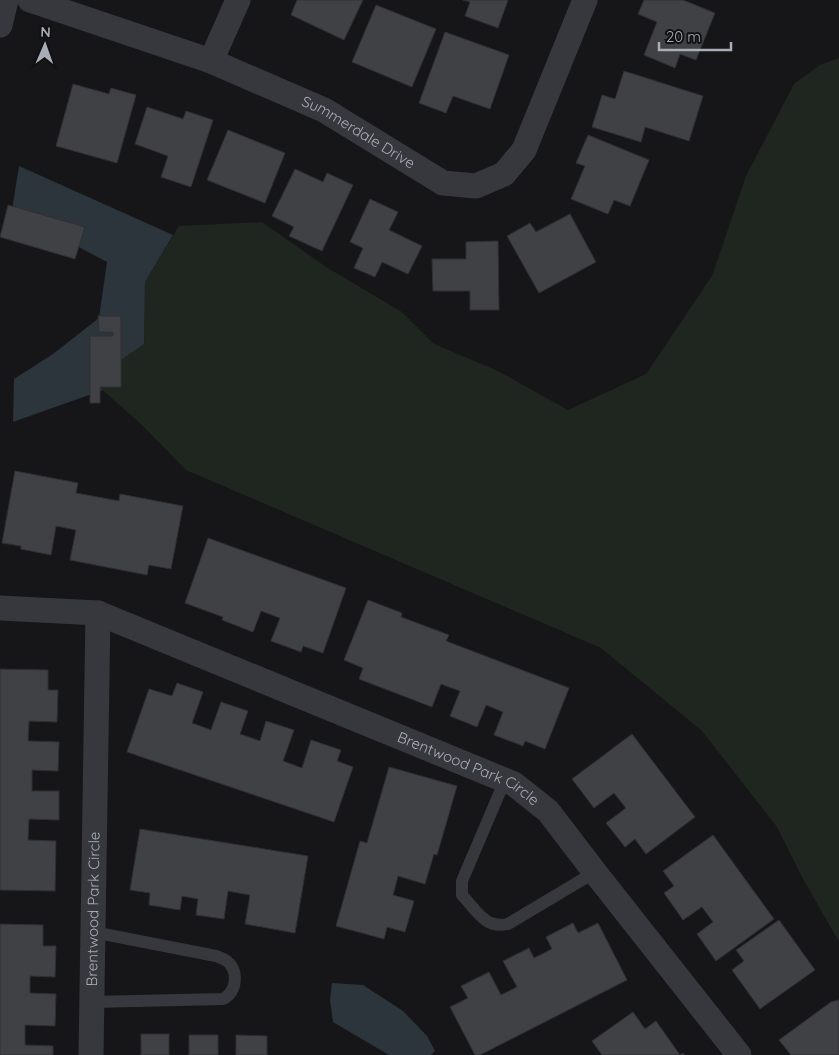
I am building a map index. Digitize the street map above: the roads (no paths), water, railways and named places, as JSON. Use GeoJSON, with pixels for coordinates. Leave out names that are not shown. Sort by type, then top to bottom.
{"type":"FeatureCollection","features":[{"type":"Feature","properties":{"kind":"street"},"geometry":{"type":"LineString","coordinates":[[0,25],[6,0]]}},
{"type":"Feature","properties":{"kind":"street","name":"Summerdale Drive"},"geometry":{"type":"LineString","coordinates":[[30,0],[211,61],[324,110],[443,184],[476,186],[504,174],[524,150],[585,0]]}},
{"type":"Feature","properties":{"kind":"street"},"geometry":{"type":"LineString","coordinates":[[211,61],[238,0]]}},
{"type":"Feature","properties":{"kind":"street","name":"Brentwood Park Circle"},"geometry":{"type":"LineString","coordinates":[[0,608],[98,613],[514,784],[548,811],[739,1055]]}},
{"type":"Feature","properties":{"kind":"street","name":"Brentwood Park Circle"},"geometry":{"type":"LineString","coordinates":[[91,1055],[98,613]]}},
{"type":"Feature","properties":{"kind":"lane"},"geometry":{"type":"LineString","coordinates":[[505,780],[462,882],[462,895],[488,923],[495,925],[508,924],[595,872]]}},
{"type":"Feature","properties":{"kind":"lane"},"geometry":{"type":"LineString","coordinates":[[92,1002],[223,999],[232,991],[235,982],[233,968],[226,960],[216,956],[93,932]]}}]}
